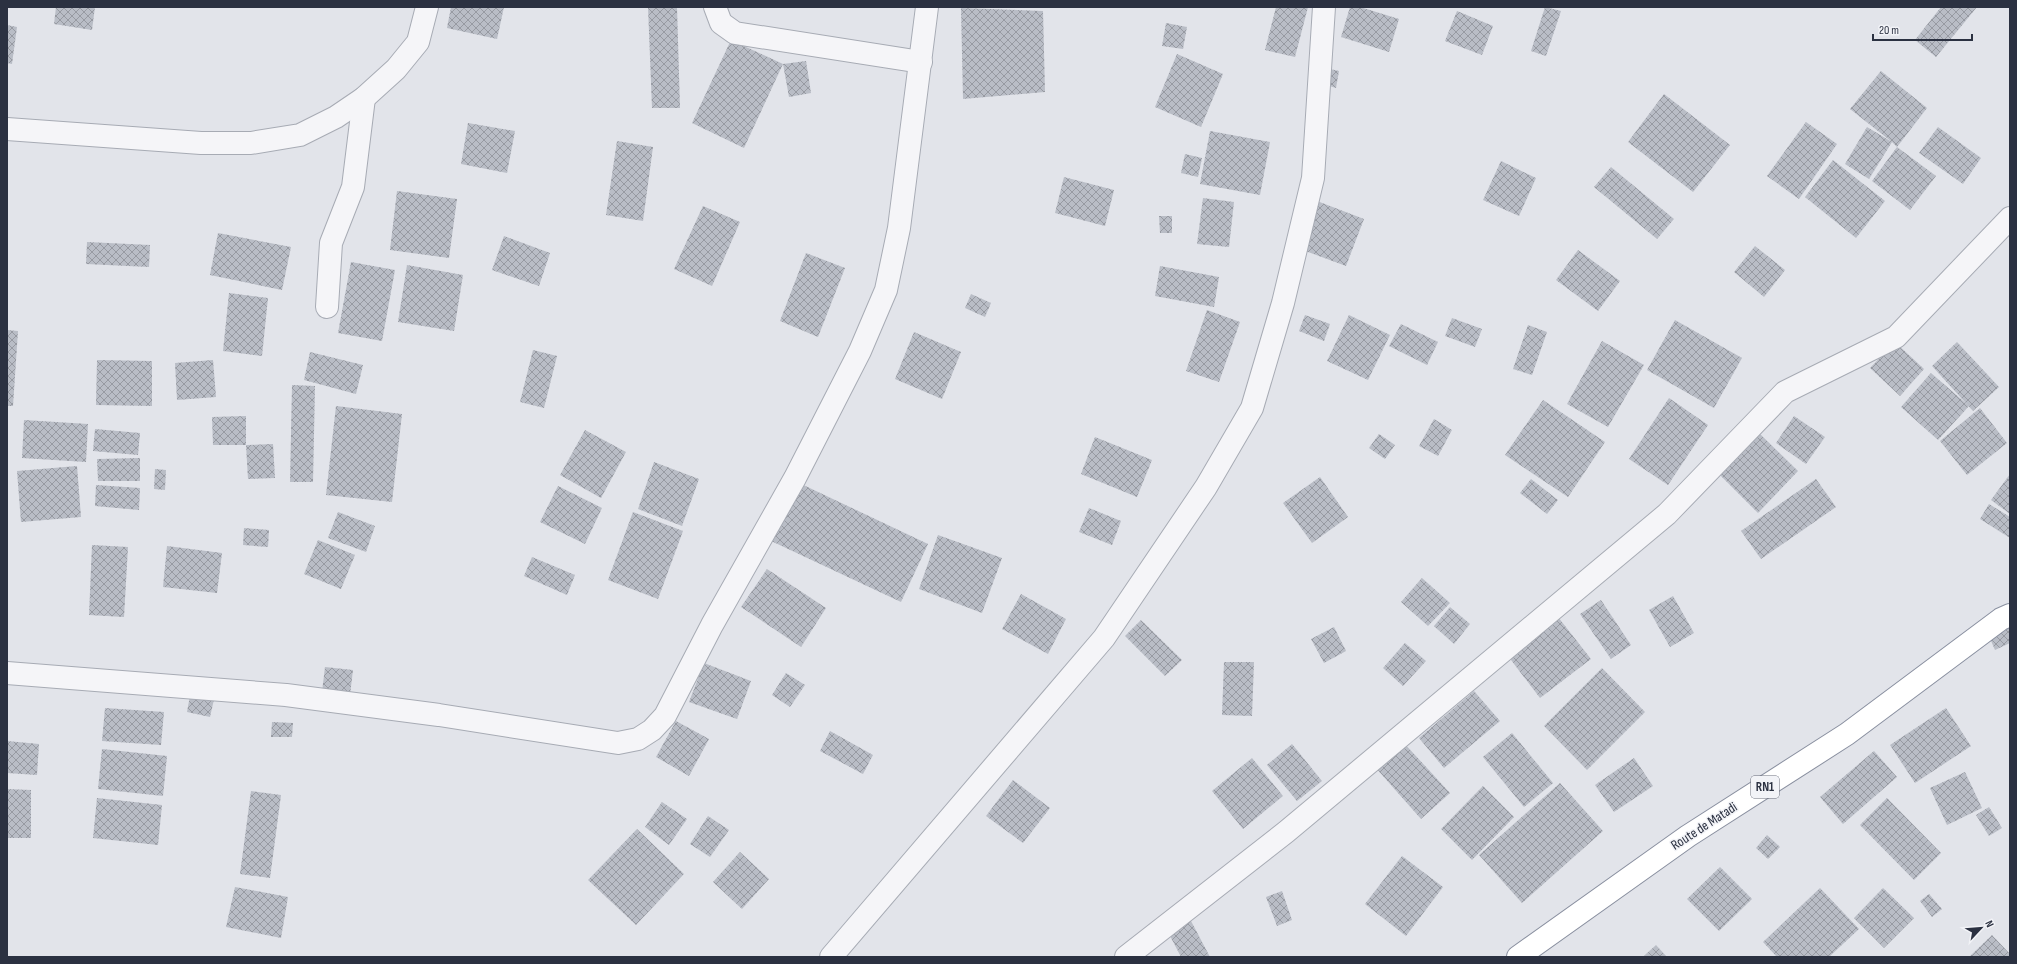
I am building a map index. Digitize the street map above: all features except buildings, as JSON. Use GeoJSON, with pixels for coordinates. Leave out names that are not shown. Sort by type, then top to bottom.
{"type":"FeatureCollection","features":[{"type":"Feature","properties":{"kind":"highway","name":"Route de Matadi"},"geometry":{"type":"LineString","coordinates":[[1518,957],[1688,836],[1847,734],[2001,619],[2010,615]]}},
{"type":"Feature","properties":{"kind":"street"},"geometry":{"type":"LineString","coordinates":[[7,129],[201,143],[251,143],[300,135],[336,117],[364,98],[396,69],[418,42],[427,7]]}},
{"type":"Feature","properties":{"kind":"street"},"geometry":{"type":"LineString","coordinates":[[715,7],[721,23],[735,33],[921,62]]}},
{"type":"Feature","properties":{"kind":"street"},"geometry":{"type":"LineString","coordinates":[[7,673],[286,695],[439,715],[618,743],[638,739],[648,733],[665,716],[712,625],[795,478],[860,352],[886,290],[899,228],[927,7]]}},
{"type":"Feature","properties":{"kind":"street"},"geometry":{"type":"LineString","coordinates":[[831,957],[1104,638],[1206,487],[1252,408],[1283,303],[1313,178],[1324,7]]}},
{"type":"Feature","properties":{"kind":"street"},"geometry":{"type":"LineString","coordinates":[[327,307],[331,243],[352,187],[364,98]]}},
{"type":"Feature","properties":{"kind":"street"},"geometry":{"type":"LineString","coordinates":[[1126,957],[1286,832],[1667,514],[1785,392],[1896,337],[2010,218]]}}]}
